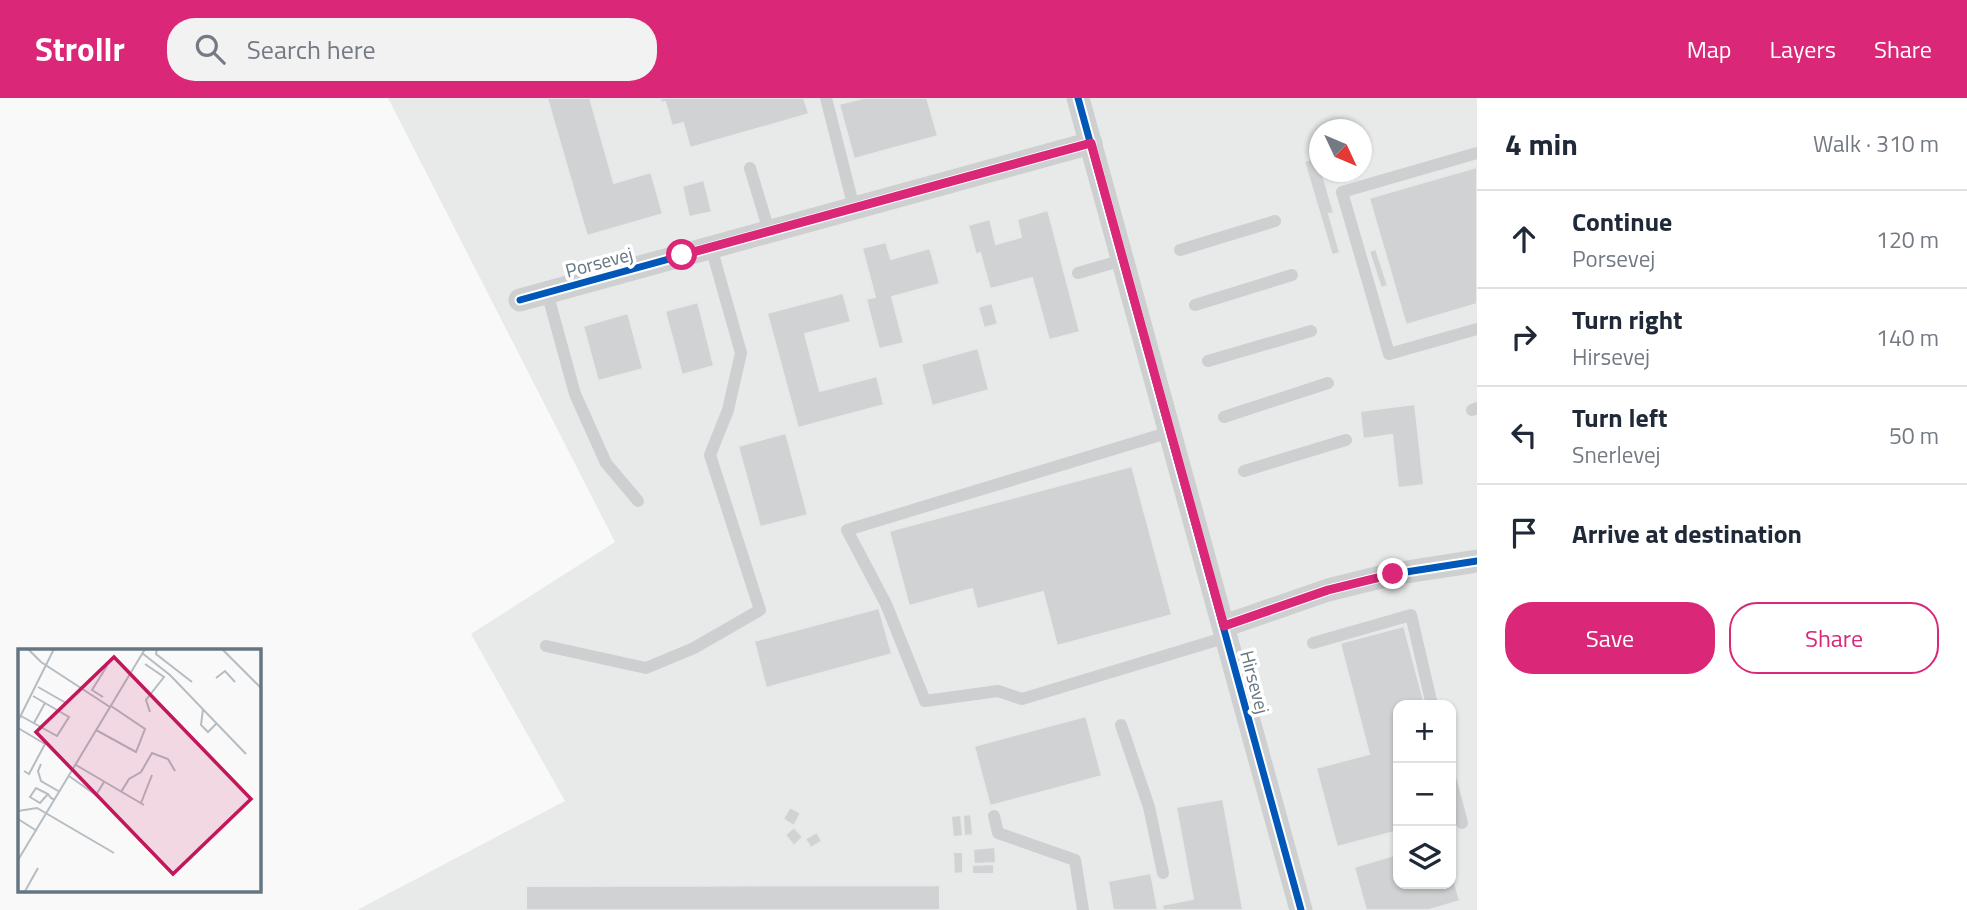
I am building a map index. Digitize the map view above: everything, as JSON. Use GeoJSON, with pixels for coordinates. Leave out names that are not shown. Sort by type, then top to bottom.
{"type":"FeatureCollection","features":[{"type":"Feature","properties":{"kind":"street","name":"Hirsevej"},"geometry":{"type":"LineString","coordinates":[[1078,98],[1301,910]]}},
{"type":"Feature","properties":{"kind":"street","name":"Porsevej"},"geometry":{"type":"LineString","coordinates":[[520,300],[1091,143]]}},
{"type":"Feature","properties":{"kind":"street"},"geometry":{"type":"LineString","coordinates":[[1225,631],[1328,590],[1393,574],[1477,561]]}},
{"type":"Feature","properties":{"kind":"lane"},"geometry":{"type":"LineString","coordinates":[[826,98],[854,208]]}},
{"type":"Feature","properties":{"kind":"lane"},"geometry":{"type":"LineString","coordinates":[[1477,153],[1342,192],[1389,354],[1477,328]]}},
{"type":"Feature","properties":{"kind":"lane"},"geometry":{"type":"LineString","coordinates":[[750,168],[769,231]]}},
{"type":"Feature","properties":{"kind":"lane"},"geometry":{"type":"LineString","coordinates":[[1180,250],[1275,220]]}},
{"type":"Feature","properties":{"kind":"lane"},"geometry":{"type":"LineString","coordinates":[[546,646],[646,667],[694,648],[760,610],[710,455],[728,410],[741,353],[711,247]]}},
{"type":"Feature","properties":{"kind":"lane"},"geometry":{"type":"LineString","coordinates":[[1078,273],[1123,260]]}},
{"type":"Feature","properties":{"kind":"lane"},"geometry":{"type":"LineString","coordinates":[[1195,305],[1292,275]]}},
{"type":"Feature","properties":{"kind":"lane"},"geometry":{"type":"LineString","coordinates":[[547,292],[575,394],[606,463],[638,501]]}},
{"type":"Feature","properties":{"kind":"lane"},"geometry":{"type":"LineString","coordinates":[[1208,362],[1311,331]]}},
{"type":"Feature","properties":{"kind":"lane"},"geometry":{"type":"LineString","coordinates":[[1224,416],[1328,383]]}},
{"type":"Feature","properties":{"kind":"lane"},"geometry":{"type":"LineString","coordinates":[[1170,432],[847,530],[887,604],[925,701],[998,691],[1022,699],[1225,631]]}},
{"type":"Feature","properties":{"kind":"lane"},"geometry":{"type":"LineString","coordinates":[[1244,471],[1346,440]]}},
{"type":"Feature","properties":{"kind":"lane"},"geometry":{"type":"LineString","coordinates":[[1313,643],[1410,615],[1431,700]]}},
{"type":"Feature","properties":{"kind":"lane"},"geometry":{"type":"LineString","coordinates":[[1121,725],[1149,807],[1163,873]]}},
{"type":"Feature","properties":{"kind":"lane"},"geometry":{"type":"LineString","coordinates":[[1456,800],[1462,823]]}},
{"type":"Feature","properties":{"kind":"lane"},"geometry":{"type":"LineString","coordinates":[[994,816],[998,833],[1075,860],[1083,910]]}},
{"type":"Feature","properties":{"kind":"shaded area"},"geometry":{"type":"Polygon","coordinates":[[[388,98],[1477,98],[1477,910],[357,910],[565,801],[471,634],[615,542],[388,98]]]}},
{"type":"Feature","properties":{"kind":"building"},"geometry":{"type":"Polygon","coordinates":[[[547,98],[590,98],[614,183],[651,172],[663,214],[587,236],[547,98]]]}},
{"type":"Feature","properties":{"kind":"building"},"geometry":{"type":"Polygon","coordinates":[[[660,98],[804,98],[809,114],[690,148],[683,123],[672,126],[665,102],[661,103],[660,98]]]}},
{"type":"Feature","properties":{"kind":"building"},"geometry":{"type":"Polygon","coordinates":[[[863,98],[927,98],[938,136],[854,159],[839,104],[863,98]]]}},
{"type":"Feature","properties":{"kind":"building"},"geometry":{"type":"Polygon","coordinates":[[[1309,160],[1309,178],[1304,161],[1309,160]]]}},
{"type":"Feature","properties":{"kind":"building"},"geometry":{"type":"Polygon","coordinates":[[[1477,167],[1477,304],[1406,325],[1369,198],[1477,167]]]}},
{"type":"Feature","properties":{"kind":"building"},"geometry":{"type":"Polygon","coordinates":[[[704,180],[712,212],[689,217],[682,186],[704,180]]]}},
{"type":"Feature","properties":{"kind":"building"},"geometry":{"type":"Polygon","coordinates":[[[1310,182],[1325,182],[1334,213],[1329,214],[1340,253],[1332,255],[1310,182]]]}},
{"type":"Feature","properties":{"kind":"building"},"geometry":{"type":"Polygon","coordinates":[[[1048,210],[1080,332],[1049,340],[1032,278],[990,289],[980,253],[976,255],[968,225],[990,219],[996,244],[1021,237],[1017,219],[1048,210]]]}},
{"type":"Feature","properties":{"kind":"building"},"geometry":{"type":"Polygon","coordinates":[[[886,242],[891,259],[930,248],[940,284],[892,297],[904,343],[879,349],[866,299],[875,297],[862,248],[886,242]]]}},
{"type":"Feature","properties":{"kind":"building"},"geometry":{"type":"Polygon","coordinates":[[[1376,249],[1388,286],[1381,288],[1369,251],[1376,249]]]}},
{"type":"Feature","properties":{"kind":"building"},"geometry":{"type":"Polygon","coordinates":[[[843,293],[851,322],[805,334],[820,391],[877,376],[884,405],[798,428],[767,313],[843,293]]]}},
{"type":"Feature","properties":{"kind":"building"},"geometry":{"type":"Polygon","coordinates":[[[698,302],[714,366],[682,375],[665,311],[698,302]]]}},
{"type":"Feature","properties":{"kind":"building"},"geometry":{"type":"Polygon","coordinates":[[[992,303],[998,324],[984,328],[978,307],[992,303]]]}},
{"type":"Feature","properties":{"kind":"building"},"geometry":{"type":"Polygon","coordinates":[[[628,313],[643,369],[598,381],[583,326],[628,313]]]}},
{"type":"Feature","properties":{"kind":"building"},"geometry":{"type":"Polygon","coordinates":[[[978,348],[989,390],[932,406],[921,364],[978,348]]]}},
{"type":"Feature","properties":{"kind":"building"},"geometry":{"type":"Polygon","coordinates":[[[1415,404],[1424,485],[1398,488],[1392,435],[1363,439],[1360,411],[1415,404]]]}},
{"type":"Feature","properties":{"kind":"building"},"geometry":{"type":"Polygon","coordinates":[[[786,433],[808,515],[760,527],[738,446],[786,433]]]}},
{"type":"Feature","properties":{"kind":"building"},"geometry":{"type":"Polygon","coordinates":[[[1132,466],[1172,615],[1057,646],[1043,592],[977,609],[972,589],[909,606],[889,531],[1132,466]]]}},
{"type":"Feature","properties":{"kind":"building"},"geometry":{"type":"Polygon","coordinates":[[[879,608],[892,654],[766,688],[754,641],[879,608]]]}},
{"type":"Feature","properties":{"kind":"building"},"geometry":{"type":"Polygon","coordinates":[[[1404,626],[1424,700],[1393,700],[1393,832],[1337,847],[1316,768],[1369,754],[1340,643],[1404,626]]]}},
{"type":"Feature","properties":{"kind":"building"},"geometry":{"type":"Polygon","coordinates":[[[1086,716],[1102,776],[990,806],[974,746],[1086,716]]]}},
{"type":"Feature","properties":{"kind":"building"},"geometry":{"type":"Polygon","coordinates":[[[1223,799],[1243,910],[1163,910],[1162,905],[1193,899],[1176,807],[1223,799]]]}},
{"type":"Feature","properties":{"kind":"building"},"geometry":{"type":"Polygon","coordinates":[[[790,807],[801,813],[794,826],[783,819],[790,807]]]}},
{"type":"Feature","properties":{"kind":"building"},"geometry":{"type":"Polygon","coordinates":[[[971,814],[973,835],[964,836],[963,815],[971,814]]]}},
{"type":"Feature","properties":{"kind":"building"},"geometry":{"type":"Polygon","coordinates":[[[961,815],[963,836],[953,837],[951,816],[961,815]]]}},
{"type":"Feature","properties":{"kind":"building"},"geometry":{"type":"Polygon","coordinates":[[[794,827],[803,837],[794,846],[785,835],[794,827]]]}},
{"type":"Feature","properties":{"kind":"building"},"geometry":{"type":"Polygon","coordinates":[[[817,832],[822,841],[811,848],[805,839],[817,832]]]}},
{"type":"Feature","properties":{"kind":"building"},"geometry":{"type":"Polygon","coordinates":[[[995,847],[996,863],[974,864],[973,849],[995,847]]]}},
{"type":"Feature","properties":{"kind":"building"},"geometry":{"type":"Polygon","coordinates":[[[953,852],[963,852],[963,873],[954,874],[953,852]]]}},
{"type":"Feature","properties":{"kind":"building"},"geometry":{"type":"Polygon","coordinates":[[[1393,855],[1393,889],[1456,889],[1456,887],[1460,901],[1429,910],[1366,910],[1354,867],[1393,855]]]}},
{"type":"Feature","properties":{"kind":"building"},"geometry":{"type":"Polygon","coordinates":[[[994,864],[994,874],[972,874],[972,865],[994,864]]]}},
{"type":"Feature","properties":{"kind":"building"},"geometry":{"type":"Polygon","coordinates":[[[1151,873],[1158,910],[1113,910],[1108,881],[1151,873]]]}},
{"type":"Feature","properties":{"kind":"building"},"geometry":{"type":"Polygon","coordinates":[[[940,885],[940,910],[526,910],[526,886],[940,885]]]}},
{"type":"Feature","properties":{"kind":"cycle path"},"geometry":{"type":"LineString","coordinates":[[1078,98],[1301,910]]}},
{"type":"Feature","properties":{"kind":"cycle path"},"geometry":{"type":"LineString","coordinates":[[520,300],[1091,143]]}},
{"type":"Feature","properties":{"kind":"cycle path"},"geometry":{"type":"LineString","coordinates":[[1224,626],[1328,590],[1393,574],[1477,561]]}},
{"type":"Feature","properties":{"kind":"route"},"geometry":{"type":"LineString","coordinates":[[682,255],[1091,143],[1224,626],[1328,590],[1393,574]]}}]}
